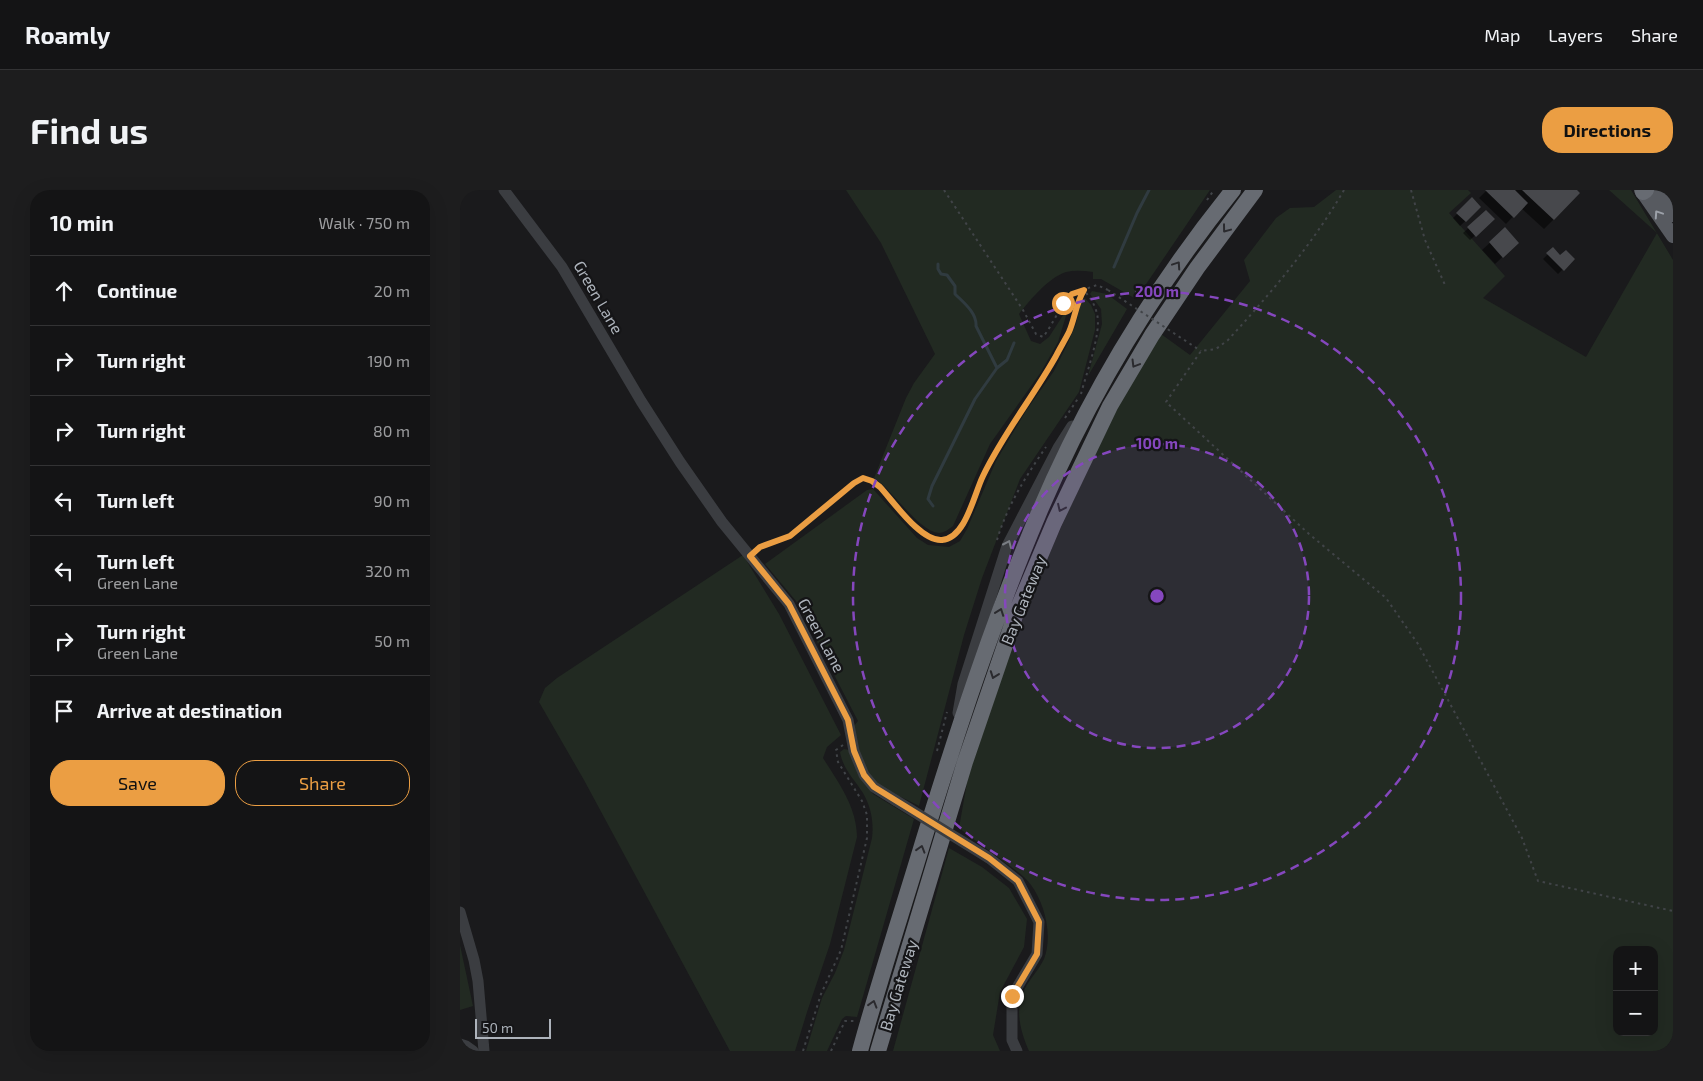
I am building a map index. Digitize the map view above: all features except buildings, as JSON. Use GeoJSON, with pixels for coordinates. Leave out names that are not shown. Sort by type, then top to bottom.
{"type":"FeatureCollection","features":[{"type":"Feature","properties":{"kind":"highway","name":"Bay Gateway"},"geometry":{"type":"LineString","coordinates":[[860,1051],[949,759],[1003,605],[1038,515],[1067,452],[1139,323],[1198,235],[1232,190]]}},
{"type":"Feature","properties":{"kind":"highway","name":"Bay Gateway"},"geometry":{"type":"LineString","coordinates":[[878,1051],[965,762],[1016,613],[1054,523],[1110,406],[1152,335],[1197,268],[1255,190]]}},
{"type":"Feature","properties":{"kind":"main road"},"geometry":{"type":"LineString","coordinates":[[1647,191],[1673,215]]}},
{"type":"Feature","properties":{"kind":"main road"},"geometry":{"type":"LineString","coordinates":[[1647,191],[1673,236]]}},
{"type":"Feature","properties":{"kind":"street","name":"Green Lane"},"geometry":{"type":"LineString","coordinates":[[504,190],[562,267],[636,394],[676,456],[722,522],[789,604],[848,720],[854,751],[864,775],[874,787],[989,858],[1018,881],[1039,922],[1037,954],[1012,996],[1012,1040],[1017,1051]]}},
{"type":"Feature","properties":{"kind":"street"},"geometry":{"type":"LineString","coordinates":[[460,912],[472,951],[478,981],[484,1051]]}},
{"type":"Feature","properties":{"kind":"street"},"geometry":{"type":"LineString","coordinates":[[460,1044],[473,1051]]}},
{"type":"Feature","properties":{"kind":"path"},"geometry":{"type":"LineString","coordinates":[[460,199],[465,190]]}},
{"type":"Feature","properties":{"kind":"path"},"geometry":{"type":"LineString","coordinates":[[944,190],[1023,310],[1036,334],[1043,337],[1052,326],[1063,303],[1072,294],[1097,285],[1108,290],[1201,351],[1216,349],[1228,340],[1315,237],[1344,190]]}},
{"type":"Feature","properties":{"kind":"path"},"geometry":{"type":"LineString","coordinates":[[1411,190],[1425,240],[1446,285]]}},
{"type":"Feature","properties":{"kind":"path"},"geometry":{"type":"LineString","coordinates":[[750,556],[760,547],[790,536],[854,483],[863,478],[872,481],[880,487],[921,532],[931,538],[942,540],[953,536],[962,526],[995,452],[1046,374],[1069,332],[1078,300],[1084,290]]}},
{"type":"Feature","properties":{"kind":"path"},"geometry":{"type":"LineString","coordinates":[[1081,394],[1099,328],[1094,304],[1084,290]]}},
{"type":"Feature","properties":{"kind":"path"},"geometry":{"type":"LineString","coordinates":[[1201,351],[1166,402],[1309,534],[1386,598],[1418,644],[1522,838],[1538,881],[1673,911]]}},
{"type":"Feature","properties":{"kind":"path"},"geometry":{"type":"LineString","coordinates":[[803,1051],[821,994],[840,950],[868,838],[867,815],[862,801],[838,762],[836,750],[851,739]]}},
{"type":"Feature","properties":{"kind":"path"},"geometry":{"type":"LineString","coordinates":[[830,1051],[845,1021],[859,1020]]}},
{"type":"Feature","properties":{"kind":"shaded area"},"geometry":{"type":"Polygon","coordinates":[[[846,190],[1210,190],[1136,299],[1101,279],[1093,279],[1093,272],[1069,271],[1046,284],[1019,314],[1031,341],[1040,344],[1049,337],[1069,306],[1058,342],[1041,372],[990,444],[953,526],[945,532],[939,533],[931,531],[914,518],[874,478],[906,398],[914,383],[935,354],[881,243],[846,190]]]}},
{"type":"Feature","properties":{"kind":"shaded area"},"geometry":{"type":"Polygon","coordinates":[[[1336,190],[1468,190],[1471,193],[1449,213],[1505,276],[1483,298],[1586,357],[1657,233],[1673,260],[1673,1051],[1029,1051],[1024,1039],[1019,1012],[1025,988],[1044,959],[1047,950],[1048,930],[1044,911],[1036,893],[1025,878],[959,828],[968,777],[1004,666],[1045,564],[1126,390],[1161,334],[1190,355],[1250,281],[1244,260],[1276,218],[1290,208],[1314,207],[1336,190]]]}},
{"type":"Feature","properties":{"kind":"shaded area"},"geometry":{"type":"Polygon","coordinates":[[[1609,190],[1631,190],[1657,233],[1609,190]]]}},
{"type":"Feature","properties":{"kind":"shaded area"},"geometry":{"type":"Polygon","coordinates":[[[1092,291],[1107,294],[1127,309],[1088,376],[1102,324],[1101,309],[1090,294],[1092,291]]]}},
{"type":"Feature","properties":{"kind":"shaded area"},"geometry":{"type":"Polygon","coordinates":[[[1085,298],[1095,314],[1095,330],[1079,392],[1020,479],[982,578],[964,635],[919,806],[892,793],[869,775],[858,752],[853,727],[858,721],[796,601],[765,564],[867,490],[873,489],[917,538],[928,545],[949,547],[960,541],[996,461],[1026,411],[1054,371],[1076,324],[1081,301],[1085,298]]]}},
{"type":"Feature","properties":{"kind":"shaded area"},"geometry":{"type":"Polygon","coordinates":[[[743,555],[779,614],[841,735],[827,747],[823,758],[846,795],[856,826],[857,837],[830,944],[795,1051],[730,1051],[584,780],[539,702],[545,688],[557,678],[743,555]]]}},
{"type":"Feature","properties":{"kind":"shaded area"},"geometry":{"type":"Polygon","coordinates":[[[844,749],[849,750],[865,784],[873,794],[914,819],[857,1017],[846,1016],[842,1019],[827,1051],[806,1051],[822,998],[844,950],[872,838],[873,826],[870,809],[866,798],[849,774],[841,758],[840,752],[844,749]]]}},
{"type":"Feature","properties":{"kind":"shaded area"},"geometry":{"type":"Polygon","coordinates":[[[949,848],[982,867],[1009,888],[1027,919],[1024,947],[1000,992],[993,1035],[1000,1051],[893,1051],[949,848]]]}},
{"type":"Feature","properties":{"kind":"shaded area"},"geometry":{"type":"Polygon","coordinates":[[[460,945],[473,1006],[460,1010],[460,945]]]}},
{"type":"Feature","properties":{"kind":"waterway"},"geometry":{"type":"LineString","coordinates":[[1114,267],[1149,190]]}},
{"type":"Feature","properties":{"kind":"waterway"},"geometry":{"type":"LineString","coordinates":[[933,506],[928,499],[932,486],[975,399],[997,368],[976,326],[972,313],[955,294],[955,286],[947,275],[941,274],[938,264]]}},
{"type":"Feature","properties":{"kind":"waterway"},"geometry":{"type":"LineString","coordinates":[[997,368],[1007,360],[1014,343]]}},
{"type":"Feature","properties":{"kind":"route"},"geometry":{"type":"LineString","coordinates":[[1012,996],[1037,954],[1039,922],[1018,881],[989,858],[874,787],[864,775],[854,751],[848,720],[789,604],[750,556],[760,547],[790,536],[854,483],[863,478],[872,481],[880,487],[921,532],[931,538],[942,540],[953,536],[962,526],[967,516],[995,452],[1046,374],[1069,332],[1078,300],[1084,290],[1072,294],[1063,303]]}}]}
